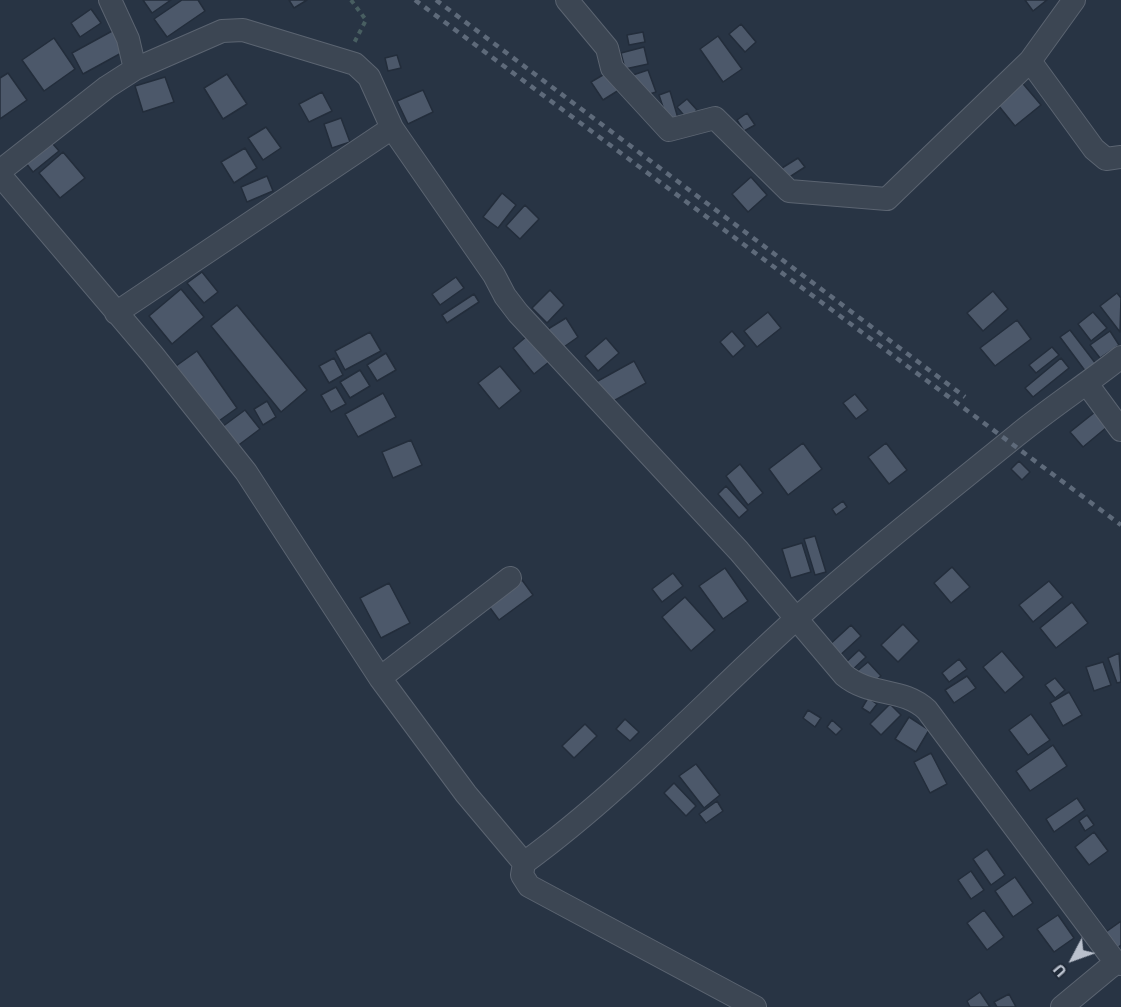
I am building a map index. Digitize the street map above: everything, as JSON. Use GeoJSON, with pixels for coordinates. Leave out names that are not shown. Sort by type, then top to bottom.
{"type":"FeatureCollection","features":[{"type":"Feature","properties":{"kind":"street"},"geometry":{"type":"LineString","coordinates":[[110,0],[128,39],[135,69]]}},
{"type":"Feature","properties":{"kind":"street"},"geometry":{"type":"LineString","coordinates":[[567,0],[607,48],[612,68],[669,130],[715,118],[789,191],[887,199],[1030,61],[1074,0]]}},
{"type":"Feature","properties":{"kind":"street"},"geometry":{"type":"LineString","coordinates":[[524,863],[466,794],[380,678],[246,472],[160,364],[0,173],[106,87],[135,69],[222,31],[243,30],[355,64],[369,77],[392,128],[518,313],[739,551],[844,675],[853,683],[864,688],[910,698],[927,710],[1119,964],[1062,1007]]}},
{"type":"Feature","properties":{"kind":"street"},"geometry":{"type":"LineString","coordinates":[[1030,61],[1094,149],[1106,159],[1121,158]]}},
{"type":"Feature","properties":{"kind":"street"},"geometry":{"type":"LineString","coordinates":[[116,313],[392,128]]}},
{"type":"Feature","properties":{"kind":"street"},"geometry":{"type":"LineString","coordinates":[[755,1007],[529,886],[522,875],[524,863],[559,837],[672,737],[796,619],[1017,436],[1121,357]]}},
{"type":"Feature","properties":{"kind":"street"},"geometry":{"type":"LineString","coordinates":[[1087,384],[1121,430]]}},
{"type":"Feature","properties":{"kind":"street"},"geometry":{"type":"LineString","coordinates":[[380,678],[510,578]]}},
{"type":"Feature","properties":{"kind":"path"},"geometry":{"type":"LineString","coordinates":[[345,61],[366,20],[351,0]]}},
{"type":"Feature","properties":{"kind":"building"},"geometry":{"type":"Polygon","coordinates":[[[143,0],[171,0],[152,13],[143,0]]]}},
{"type":"Feature","properties":{"kind":"building"},"geometry":{"type":"Polygon","coordinates":[[[182,0],[198,0],[205,11],[167,37],[154,19],[182,0]]]}},
{"type":"Feature","properties":{"kind":"building"},"geometry":{"type":"Polygon","coordinates":[[[289,0],[307,0],[294,8],[289,0]]]}},
{"type":"Feature","properties":{"kind":"building"},"geometry":{"type":"Polygon","coordinates":[[[1025,0],[1047,0],[1033,11],[1025,0]]]}},
{"type":"Feature","properties":{"kind":"building"},"geometry":{"type":"Polygon","coordinates":[[[91,9],[101,23],[80,37],[71,23],[91,9]]]}},
{"type":"Feature","properties":{"kind":"building"},"geometry":{"type":"Polygon","coordinates":[[[741,24],[756,42],[745,52],[729,34],[741,24]]]}},
{"type":"Feature","properties":{"kind":"building"},"geometry":{"type":"Polygon","coordinates":[[[114,30],[125,51],[83,74],[72,53],[114,30]]]}},
{"type":"Feature","properties":{"kind":"building"},"geometry":{"type":"Polygon","coordinates":[[[643,32],[645,42],[629,45],[627,35],[643,32]]]}},
{"type":"Feature","properties":{"kind":"building"},"geometry":{"type":"Polygon","coordinates":[[[718,36],[742,69],[723,82],[700,49],[718,36]]]}},
{"type":"Feature","properties":{"kind":"building"},"geometry":{"type":"Polygon","coordinates":[[[54,38],[75,69],[44,91],[22,60],[54,38]]]}},
{"type":"Feature","properties":{"kind":"building"},"geometry":{"type":"Polygon","coordinates":[[[644,47],[648,64],[625,69],[621,53],[644,47]]]}},
{"type":"Feature","properties":{"kind":"building"},"geometry":{"type":"Polygon","coordinates":[[[397,55],[401,68],[388,71],[385,58],[397,55]]]}},
{"type":"Feature","properties":{"kind":"building"},"geometry":{"type":"Polygon","coordinates":[[[648,70],[656,92],[640,97],[633,75],[648,70]]]}},
{"type":"Feature","properties":{"kind":"building"},"geometry":{"type":"Polygon","coordinates":[[[608,72],[619,90],[603,100],[591,82],[608,72]]]}},
{"type":"Feature","properties":{"kind":"building"},"geometry":{"type":"Polygon","coordinates":[[[8,73],[27,100],[0,119],[0,78],[8,73]]]}},
{"type":"Feature","properties":{"kind":"building"},"geometry":{"type":"Polygon","coordinates":[[[227,74],[247,104],[223,119],[204,88],[227,74]]]}},
{"type":"Feature","properties":{"kind":"building"},"geometry":{"type":"Polygon","coordinates":[[[165,77],[174,102],[143,112],[135,86],[165,77]]]}},
{"type":"Feature","properties":{"kind":"building"},"geometry":{"type":"Polygon","coordinates":[[[1019,79],[1041,105],[1015,126],[994,100],[1019,79]]]}},
{"type":"Feature","properties":{"kind":"building"},"geometry":{"type":"Polygon","coordinates":[[[423,90],[433,112],[408,124],[397,101],[423,90]]]}},
{"type":"Feature","properties":{"kind":"building"},"geometry":{"type":"Polygon","coordinates":[[[670,91],[680,125],[670,128],[659,95],[670,91]]]}},
{"type":"Feature","properties":{"kind":"building"},"geometry":{"type":"Polygon","coordinates":[[[322,92],[332,111],[309,122],[299,104],[322,92]]]}},
{"type":"Feature","properties":{"kind":"building"},"geometry":{"type":"Polygon","coordinates":[[[687,99],[697,110],[687,119],[677,107],[687,99]]]}},
{"type":"Feature","properties":{"kind":"building"},"geometry":{"type":"Polygon","coordinates":[[[747,113],[755,125],[744,131],[737,120],[747,113]]]}},
{"type":"Feature","properties":{"kind":"building"},"geometry":{"type":"Polygon","coordinates":[[[341,118],[350,142],[332,148],[324,124],[341,118]]]}},
{"type":"Feature","properties":{"kind":"building"},"geometry":{"type":"Polygon","coordinates":[[[266,127],[281,148],[263,160],[248,138],[266,127]]]}},
{"type":"Feature","properties":{"kind":"building"},"geometry":{"type":"Polygon","coordinates":[[[47,137],[59,151],[33,172],[22,158],[47,137]]]}},
{"type":"Feature","properties":{"kind":"building"},"geometry":{"type":"Polygon","coordinates":[[[245,148],[257,168],[234,183],[221,162],[245,148]]]}},
{"type":"Feature","properties":{"kind":"building"},"geometry":{"type":"Polygon","coordinates":[[[63,152],[85,178],[60,198],[39,173],[63,152]]]}},
{"type":"Feature","properties":{"kind":"building"},"geometry":{"type":"Polygon","coordinates":[[[798,158],[805,167],[788,178],[782,168],[798,158]]]}},
{"type":"Feature","properties":{"kind":"building"},"geometry":{"type":"Polygon","coordinates":[[[267,176],[273,191],[247,202],[241,187],[267,176]]]}},
{"type":"Feature","properties":{"kind":"building"},"geometry":{"type":"Polygon","coordinates":[[[751,177],[767,195],[748,212],[732,194],[751,177]]]}},
{"type":"Feature","properties":{"kind":"building"},"geometry":{"type":"Polygon","coordinates":[[[502,193],[516,205],[498,228],[483,217],[502,193]]]}},
{"type":"Feature","properties":{"kind":"building"},"geometry":{"type":"Polygon","coordinates":[[[525,205],[539,219],[520,239],[506,226],[525,205]]]}},
{"type":"Feature","properties":{"kind":"building"},"geometry":{"type":"Polygon","coordinates":[[[202,272],[218,292],[204,303],[187,283],[202,272]]]}},
{"type":"Feature","properties":{"kind":"building"},"geometry":{"type":"Polygon","coordinates":[[[456,277],[464,288],[440,305],[432,294],[456,277]]]}},
{"type":"Feature","properties":{"kind":"building"},"geometry":{"type":"Polygon","coordinates":[[[181,289],[204,317],[172,344],[149,316],[181,289]]]}},
{"type":"Feature","properties":{"kind":"building"},"geometry":{"type":"Polygon","coordinates":[[[550,290],[564,305],[547,323],[532,308],[550,290]]]}},
{"type":"Feature","properties":{"kind":"building"},"geometry":{"type":"Polygon","coordinates":[[[993,291],[1008,309],[983,331],[967,313],[993,291]]]}},
{"type":"Feature","properties":{"kind":"building"},"geometry":{"type":"Polygon","coordinates":[[[1117,293],[1121,298],[1120,332],[1100,306],[1117,293]]]}},
{"type":"Feature","properties":{"kind":"building"},"geometry":{"type":"Polygon","coordinates":[[[474,294],[479,302],[447,323],[442,315],[474,294]]]}},
{"type":"Feature","properties":{"kind":"building"},"geometry":{"type":"Polygon","coordinates":[[[237,305],[307,390],[281,412],[211,326],[237,305]]]}},
{"type":"Feature","properties":{"kind":"building"},"geometry":{"type":"Polygon","coordinates":[[[768,312],[781,328],[757,347],[744,331],[768,312]]]}},
{"type":"Feature","properties":{"kind":"building"},"geometry":{"type":"Polygon","coordinates":[[[1093,312],[1107,328],[1091,341],[1078,324],[1093,312]]]}},
{"type":"Feature","properties":{"kind":"building"},"geometry":{"type":"Polygon","coordinates":[[[566,318],[578,337],[561,349],[548,329],[566,318]]]}},
{"type":"Feature","properties":{"kind":"building"},"geometry":{"type":"Polygon","coordinates":[[[1017,320],[1031,339],[995,366],[980,348],[1017,320]]]}},
{"type":"Feature","properties":{"kind":"building"},"geometry":{"type":"Polygon","coordinates":[[[1070,330],[1096,364],[1086,372],[1060,337],[1070,330]]]}},
{"type":"Feature","properties":{"kind":"building"},"geometry":{"type":"Polygon","coordinates":[[[732,331],[745,346],[733,357],[720,342],[732,331]]]}},
{"type":"Feature","properties":{"kind":"building"},"geometry":{"type":"Polygon","coordinates":[[[1110,331],[1119,345],[1100,358],[1090,345],[1110,331]]]}},
{"type":"Feature","properties":{"kind":"building"},"geometry":{"type":"Polygon","coordinates":[[[370,332],[381,351],[345,370],[335,351],[370,332]]]}},
{"type":"Feature","properties":{"kind":"building"},"geometry":{"type":"Polygon","coordinates":[[[527,336],[549,362],[534,374],[513,348],[527,336]]]}},
{"type":"Feature","properties":{"kind":"building"},"geometry":{"type":"Polygon","coordinates":[[[606,338],[619,353],[598,371],[585,356],[606,338]]]}},
{"type":"Feature","properties":{"kind":"building"},"geometry":{"type":"Polygon","coordinates":[[[1052,347],[1059,355],[1036,373],[1029,365],[1052,347]]]}},
{"type":"Feature","properties":{"kind":"building"},"geometry":{"type":"Polygon","coordinates":[[[197,351],[237,408],[216,423],[176,366],[197,351]]]}},
{"type":"Feature","properties":{"kind":"building"},"geometry":{"type":"Polygon","coordinates":[[[386,353],[396,370],[377,381],[367,365],[386,353]]]}},
{"type":"Feature","properties":{"kind":"building"},"geometry":{"type":"Polygon","coordinates":[[[334,358],[343,375],[329,383],[319,366],[334,358]]]}},
{"type":"Feature","properties":{"kind":"building"},"geometry":{"type":"Polygon","coordinates":[[[1061,358],[1069,368],[1033,397],[1025,388],[1061,358]]]}},
{"type":"Feature","properties":{"kind":"building"},"geometry":{"type":"Polygon","coordinates":[[[634,361],[646,383],[608,404],[596,382],[634,361]]]}},
{"type":"Feature","properties":{"kind":"building"},"geometry":{"type":"Polygon","coordinates":[[[500,366],[521,391],[499,409],[478,383],[500,366]]]}},
{"type":"Feature","properties":{"kind":"building"},"geometry":{"type":"Polygon","coordinates":[[[360,370],[370,386],[350,398],[340,382],[360,370]]]}},
{"type":"Feature","properties":{"kind":"building"},"geometry":{"type":"Polygon","coordinates":[[[336,387],[346,404],[331,412],[321,395],[336,387]]]}},
{"type":"Feature","properties":{"kind":"building"},"geometry":{"type":"Polygon","coordinates":[[[383,393],[396,417],[358,437],[345,414],[383,393]]]}},
{"type":"Feature","properties":{"kind":"building"},"geometry":{"type":"Polygon","coordinates":[[[855,394],[868,410],[856,419],[843,403],[855,394]]]}},
{"type":"Feature","properties":{"kind":"building"},"geometry":{"type":"Polygon","coordinates":[[[267,401],[276,417],[263,425],[254,409],[267,401]]]}},
{"type":"Feature","properties":{"kind":"building"},"geometry":{"type":"Polygon","coordinates":[[[245,410],[260,429],[232,450],[218,430],[245,410]]]}},
{"type":"Feature","properties":{"kind":"building"},"geometry":{"type":"Polygon","coordinates":[[[1095,412],[1107,427],[1083,447],[1070,432],[1095,412]]]}},
{"type":"Feature","properties":{"kind":"building"},"geometry":{"type":"Polygon","coordinates":[[[411,440],[422,465],[393,478],[382,452],[411,440]]]}},
{"type":"Feature","properties":{"kind":"building"},"geometry":{"type":"Polygon","coordinates":[[[803,443],[822,469],[788,495],[769,469],[803,443]]]}},
{"type":"Feature","properties":{"kind":"building"},"geometry":{"type":"Polygon","coordinates":[[[886,443],[907,470],[889,484],[868,457],[886,443]]]}},
{"type":"Feature","properties":{"kind":"building"},"geometry":{"type":"Polygon","coordinates":[[[1019,461],[1030,472],[1022,480],[1011,469],[1019,461]]]}},
{"type":"Feature","properties":{"kind":"building"},"geometry":{"type":"Polygon","coordinates":[[[740,464],[763,493],[748,505],[726,476],[740,464]]]}},
{"type":"Feature","properties":{"kind":"building"},"geometry":{"type":"Polygon","coordinates":[[[726,486],[748,510],[739,518],[718,494],[726,486]]]}},
{"type":"Feature","properties":{"kind":"building"},"geometry":{"type":"Polygon","coordinates":[[[843,501],[847,507],[836,515],[832,509],[843,501]]]}},
{"type":"Feature","properties":{"kind":"building"},"geometry":{"type":"Polygon","coordinates":[[[815,536],[826,572],[815,575],[804,539],[815,536]]]}},
{"type":"Feature","properties":{"kind":"building"},"geometry":{"type":"Polygon","coordinates":[[[802,543],[811,572],[791,578],[782,549],[802,543]]]}},
{"type":"Feature","properties":{"kind":"building"},"geometry":{"type":"Polygon","coordinates":[[[952,567],[970,587],[951,603],[934,583],[952,567]]]}},
{"type":"Feature","properties":{"kind":"building"},"geometry":{"type":"Polygon","coordinates":[[[725,568],[748,601],[723,619],[699,586],[725,568]]]}},
{"type":"Feature","properties":{"kind":"building"},"geometry":{"type":"Polygon","coordinates":[[[673,573],[683,586],[662,602],[652,589],[673,573]]]}},
{"type":"Feature","properties":{"kind":"building"},"geometry":{"type":"Polygon","coordinates":[[[522,580],[533,595],[499,620],[488,605],[522,580]]]}},
{"type":"Feature","properties":{"kind":"building"},"geometry":{"type":"Polygon","coordinates":[[[1049,581],[1063,597],[1033,622],[1019,605],[1049,581]]]}},
{"type":"Feature","properties":{"kind":"building"},"geometry":{"type":"Polygon","coordinates":[[[389,583],[410,623],[381,638],[360,598],[389,583]]]}},
{"type":"Feature","properties":{"kind":"building"},"geometry":{"type":"Polygon","coordinates":[[[685,597],[715,630],[691,651],[662,617],[685,597]]]}},
{"type":"Feature","properties":{"kind":"building"},"geometry":{"type":"Polygon","coordinates":[[[1072,602],[1088,623],[1056,648],[1040,628],[1072,602]]]}},
{"type":"Feature","properties":{"kind":"building"},"geometry":{"type":"Polygon","coordinates":[[[903,624],[919,641],[898,662],[881,645],[903,624]]]}},
{"type":"Feature","properties":{"kind":"building"},"geometry":{"type":"Polygon","coordinates":[[[851,625],[861,636],[837,658],[827,647],[851,625]]]}},
{"type":"Feature","properties":{"kind":"building"},"geometry":{"type":"Polygon","coordinates":[[[859,650],[866,657],[849,673],[842,666],[859,650]]]}},
{"type":"Feature","properties":{"kind":"building"},"geometry":{"type":"Polygon","coordinates":[[[1002,651],[1024,677],[1005,693],[983,667],[1002,651]]]}},
{"type":"Feature","properties":{"kind":"building"},"geometry":{"type":"Polygon","coordinates":[[[1119,653],[1121,682],[1117,683],[1108,658],[1119,653]]]}},
{"type":"Feature","properties":{"kind":"building"},"geometry":{"type":"Polygon","coordinates":[[[959,659],[967,669],[949,682],[942,673],[959,659]]]}},
{"type":"Feature","properties":{"kind":"building"},"geometry":{"type":"Polygon","coordinates":[[[868,662],[881,676],[869,686],[856,672],[868,662]]]}},
{"type":"Feature","properties":{"kind":"building"},"geometry":{"type":"Polygon","coordinates":[[[1103,662],[1111,685],[1094,691],[1086,667],[1103,662]]]}},
{"type":"Feature","properties":{"kind":"building"},"geometry":{"type":"Polygon","coordinates":[[[967,676],[976,688],[954,703],[945,690],[967,676]]]}},
{"type":"Feature","properties":{"kind":"building"},"geometry":{"type":"Polygon","coordinates":[[[1055,678],[1065,690],[1055,698],[1045,685],[1055,678]]]}},
{"type":"Feature","properties":{"kind":"building"},"geometry":{"type":"Polygon","coordinates":[[[1069,692],[1082,715],[1063,726],[1050,703],[1069,692]]]}},
{"type":"Feature","properties":{"kind":"building"},"geometry":{"type":"Polygon","coordinates":[[[868,698],[877,704],[870,713],[862,708],[868,698]]]}},
{"type":"Feature","properties":{"kind":"building"},"geometry":{"type":"Polygon","coordinates":[[[890,704],[901,715],[881,735],[870,724],[890,704]]]}},
{"type":"Feature","properties":{"kind":"building"},"geometry":{"type":"Polygon","coordinates":[[[808,710],[821,718],[815,727],[803,718],[808,710]]]}},
{"type":"Feature","properties":{"kind":"building"},"geometry":{"type":"Polygon","coordinates":[[[1031,714],[1050,740],[1028,755],[1009,730],[1031,714]]]}},
{"type":"Feature","properties":{"kind":"building"},"geometry":{"type":"Polygon","coordinates":[[[909,717],[929,730],[916,752],[895,739],[909,717]]]}},
{"type":"Feature","properties":{"kind":"building"},"geometry":{"type":"Polygon","coordinates":[[[625,719],[639,732],[630,741],[616,729],[625,719]]]}},
{"type":"Feature","properties":{"kind":"building"},"geometry":{"type":"Polygon","coordinates":[[[832,720],[842,729],[836,735],[827,727],[832,720]]]}},
{"type":"Feature","properties":{"kind":"building"},"geometry":{"type":"Polygon","coordinates":[[[585,724],[597,736],[574,758],[562,746],[585,724]]]}},
{"type":"Feature","properties":{"kind":"building"},"geometry":{"type":"Polygon","coordinates":[[[1053,745],[1067,766],[1030,791],[1016,771],[1053,745]]]}},
{"type":"Feature","properties":{"kind":"building"},"geometry":{"type":"Polygon","coordinates":[[[931,753],[947,784],[930,793],[914,762],[931,753]]]}},
{"type":"Feature","properties":{"kind":"building"},"geometry":{"type":"Polygon","coordinates":[[[696,764],[720,795],[704,808],[679,776],[696,764]]]}},
{"type":"Feature","properties":{"kind":"building"},"geometry":{"type":"Polygon","coordinates":[[[674,783],[696,806],[686,816],[664,793],[674,783]]]}},
{"type":"Feature","properties":{"kind":"building"},"geometry":{"type":"Polygon","coordinates":[[[1077,798],[1085,810],[1054,832],[1046,819],[1077,798]]]}},
{"type":"Feature","properties":{"kind":"building"},"geometry":{"type":"Polygon","coordinates":[[[717,801],[723,811],[706,823],[699,814],[717,801]]]}},
{"type":"Feature","properties":{"kind":"building"},"geometry":{"type":"Polygon","coordinates":[[[1087,815],[1094,825],[1085,831],[1079,821],[1087,815]]]}},
{"type":"Feature","properties":{"kind":"building"},"geometry":{"type":"Polygon","coordinates":[[[1094,832],[1108,851],[1089,865],[1075,847],[1094,832]]]}},
{"type":"Feature","properties":{"kind":"building"},"geometry":{"type":"Polygon","coordinates":[[[987,849],[1005,875],[991,885],[973,859],[987,849]]]}},
{"type":"Feature","properties":{"kind":"building"},"geometry":{"type":"Polygon","coordinates":[[[971,871],[984,890],[971,899],[958,880],[971,871]]]}},
{"type":"Feature","properties":{"kind":"building"},"geometry":{"type":"Polygon","coordinates":[[[1015,877],[1033,903],[1013,917],[995,891],[1015,877]]]}},
{"type":"Feature","properties":{"kind":"building"},"geometry":{"type":"Polygon","coordinates":[[[984,910],[1004,937],[987,950],[967,923],[984,910]]]}},
{"type":"Feature","properties":{"kind":"building"},"geometry":{"type":"Polygon","coordinates":[[[1058,915],[1074,938],[1054,952],[1037,929],[1058,915]]]}},
{"type":"Feature","properties":{"kind":"building"},"geometry":{"type":"Polygon","coordinates":[[[1121,921],[1121,945],[1115,950],[1103,934],[1121,921]]]}},
{"type":"Feature","properties":{"kind":"building"},"geometry":{"type":"Polygon","coordinates":[[[980,992],[990,1007],[970,1007],[967,1001],[980,992]]]}},
{"type":"Feature","properties":{"kind":"building"},"geometry":{"type":"Polygon","coordinates":[[[1009,994],[1016,1007],[997,1007],[994,1002],[1009,994]]]}},
{"type":"Feature","properties":{"kind":"railway"},"geometry":{"type":"LineString","coordinates":[[415,0],[1121,525]]}},
{"type":"Feature","properties":{"kind":"railway"},"geometry":{"type":"LineString","coordinates":[[436,0],[965,397]]}}]}
